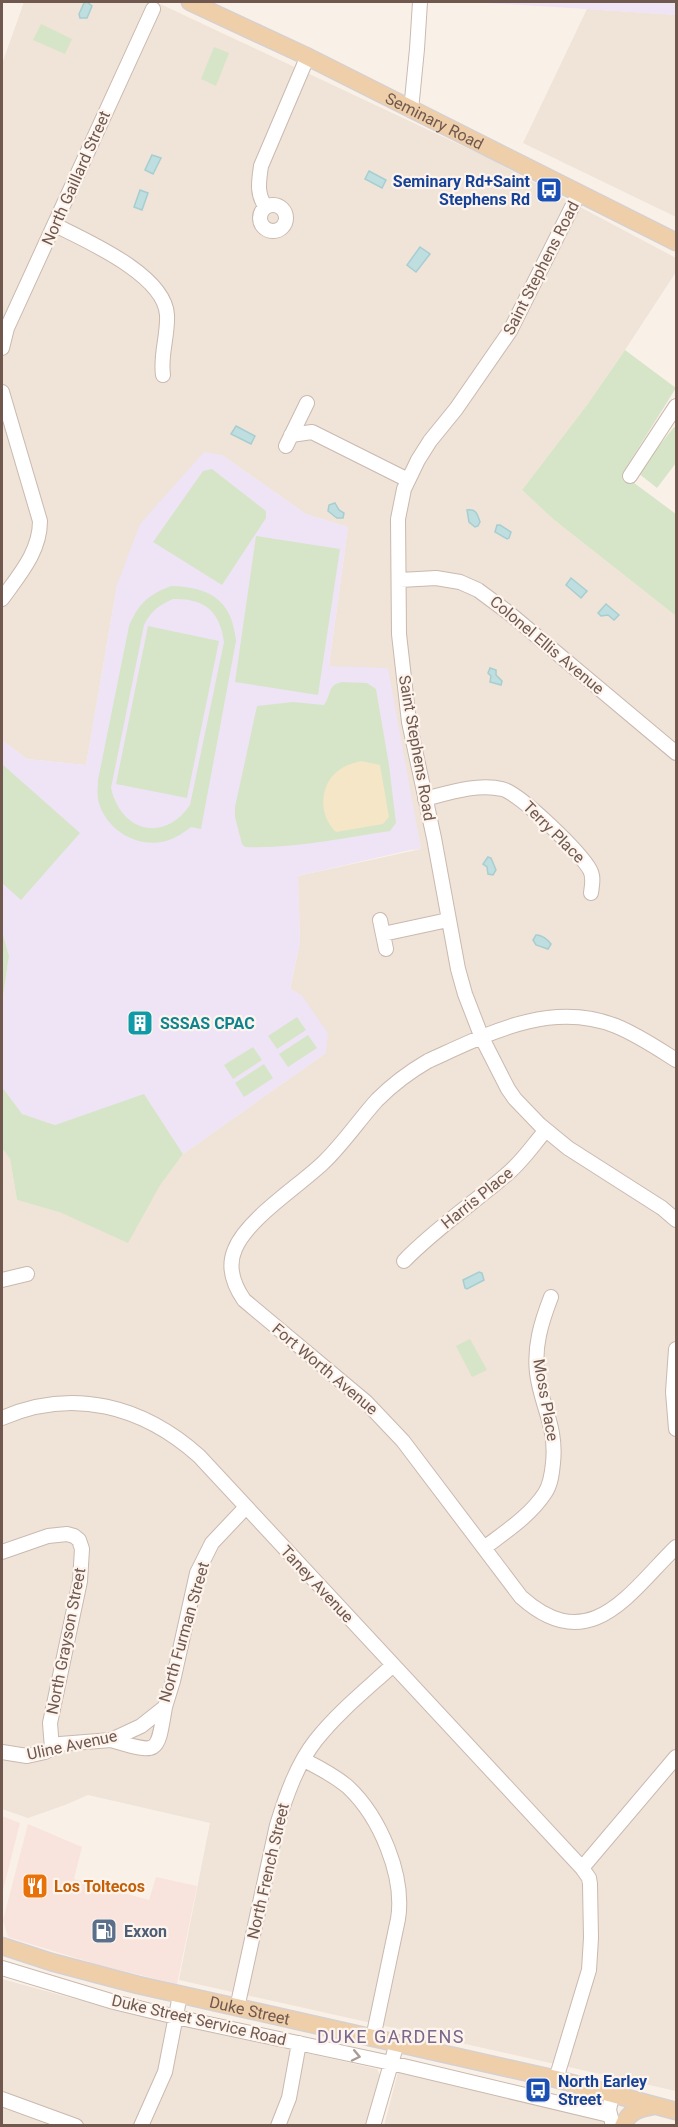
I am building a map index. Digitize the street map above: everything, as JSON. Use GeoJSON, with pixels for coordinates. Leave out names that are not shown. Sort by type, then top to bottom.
{"type":"FeatureCollection","features":[{"type":"Feature","properties":{"kind":"main road","name":"Seminary Road"},"geometry":{"type":"LineString","coordinates":[[190,2],[308,58],[676,242]]}},
{"type":"Feature","properties":{"kind":"main road","name":"Duke Street"},"geometry":{"type":"LineString","coordinates":[[2,1946],[62,1965],[180,1995],[556,2079],[676,2111]]}},
{"type":"Feature","properties":{"kind":"main road"},"geometry":{"type":"LineString","coordinates":[[623,2126],[627,2116],[632,2112],[654,2105]]}},
{"type":"Feature","properties":{"kind":"street"},"geometry":{"type":"LineString","coordinates":[[411,110],[420,2]]}},
{"type":"Feature","properties":{"kind":"street","name":"North Gaillard Street"},"geometry":{"type":"LineString","coordinates":[[2,348],[4,328],[56,225],[153,9]]}},
{"type":"Feature","properties":{"kind":"street"},"geometry":{"type":"LineString","coordinates":[[266,207],[259,194],[261,166],[308,58]]}},
{"type":"Feature","properties":{"kind":"street","name":"Saint Stephens Road"},"geometry":{"type":"LineString","coordinates":[[579,193],[510,331],[456,409],[430,441],[408,480],[398,519],[399,634],[405,690],[448,921],[465,994],[482,1038],[512,1094],[546,1130],[568,1148],[662,1208],[676,1220]]}},
{"type":"Feature","properties":{"kind":"street"},"geometry":{"type":"LineString","coordinates":[[56,225],[118,260],[151,283],[157,290],[167,313],[161,362],[163,375]]}},
{"type":"Feature","properties":{"kind":"street"},"geometry":{"type":"LineString","coordinates":[[2,392],[40,521],[39,539],[32,557],[2,599]]}},
{"type":"Feature","properties":{"kind":"street"},"geometry":{"type":"LineString","coordinates":[[630,476],[676,406]]}},
{"type":"Feature","properties":{"kind":"street"},"geometry":{"type":"LineString","coordinates":[[312,432],[305,408],[289,440],[312,432],[408,480]]}},
{"type":"Feature","properties":{"kind":"street","name":"Colonel Ellis Avenue"},"geometry":{"type":"LineString","coordinates":[[400,580],[424,578],[449,580],[470,585],[483,593],[676,753]]}},
{"type":"Feature","properties":{"kind":"street","name":"Terry Place"},"geometry":{"type":"LineString","coordinates":[[424,799],[483,787],[511,792],[541,817],[585,862],[592,872],[591,892]]}},
{"type":"Feature","properties":{"kind":"street"},"geometry":{"type":"LineString","coordinates":[[380,920],[386,949]]}},
{"type":"Feature","properties":{"kind":"street"},"geometry":{"type":"LineString","coordinates":[[383,934],[448,921]]}},
{"type":"Feature","properties":{"kind":"street","name":"Fort Worth Avenue"},"geometry":{"type":"LineString","coordinates":[[676,1060],[617,1026],[571,1016],[533,1019],[428,1061],[388,1090],[325,1161],[252,1224],[240,1239],[231,1263],[235,1287],[244,1300],[366,1402],[404,1441],[521,1597],[530,1605],[550,1616],[578,1622],[602,1616],[620,1605],[676,1547]]}},
{"type":"Feature","properties":{"kind":"street","name":"Harris Place"},"geometry":{"type":"LineString","coordinates":[[404,1261],[449,1219],[519,1163],[546,1130]]}},
{"type":"Feature","properties":{"kind":"street"},"geometry":{"type":"LineString","coordinates":[[2,1280],[27,1274]]}},
{"type":"Feature","properties":{"kind":"street","name":"Moss Place"},"geometry":{"type":"LineString","coordinates":[[484,1548],[536,1505],[547,1490],[552,1475],[554,1432],[540,1387],[536,1363],[538,1335],[551,1298]]}},
{"type":"Feature","properties":{"kind":"street"},"geometry":{"type":"LineString","coordinates":[[676,1349],[673,1392],[676,1429]]}},
{"type":"Feature","properties":{"kind":"street","name":"Taney Avenue"},"geometry":{"type":"LineString","coordinates":[[2,1418],[18,1410],[34,1407],[67,1403],[99,1404],[134,1414],[165,1429],[189,1447],[582,1868]]}},
{"type":"Feature","properties":{"kind":"street","name":"North Furman Street"},"geometry":{"type":"LineString","coordinates":[[141,1726],[165,1707],[197,1574],[212,1543],[246,1507]]}},
{"type":"Feature","properties":{"kind":"street","name":"North Grayson Street"},"geometry":{"type":"LineString","coordinates":[[2,1552],[48,1536],[67,1534],[79,1540],[82,1549],[81,1568],[50,1723],[52,1749]]}},
{"type":"Feature","properties":{"kind":"street","name":"North French Street"},"geometry":{"type":"LineString","coordinates":[[237,2008],[277,1825],[286,1796],[315,1741],[393,1665]]}},
{"type":"Feature","properties":{"kind":"street"},"geometry":{"type":"LineString","coordinates":[[111,1740],[146,1750],[154,1748],[159,1743],[165,1707]]}},
{"type":"Feature","properties":{"kind":"street","name":"Uline Avenue"},"geometry":{"type":"LineString","coordinates":[[2,1752],[27,1756],[52,1749],[60,1744],[111,1740],[141,1726]]}},
{"type":"Feature","properties":{"kind":"street"},"geometry":{"type":"LineString","coordinates":[[556,2079],[589,1970],[590,1884],[582,1868],[676,1757]]}},
{"type":"Feature","properties":{"kind":"street"},"geometry":{"type":"LineString","coordinates":[[304,1760],[341,1781],[360,1802],[384,1843],[399,1885],[398,1919],[373,2037]]}},
{"type":"Feature","properties":{"kind":"street","name":"Duke Street Service Road"},"geometry":{"type":"LineString","coordinates":[[2,1968],[114,2002],[391,2063],[611,2120]]}},
{"type":"Feature","properties":{"kind":"street"},"geometry":{"type":"LineString","coordinates":[[141,2126],[165,2072],[180,1995]]}},
{"type":"Feature","properties":{"kind":"street"},"geometry":{"type":"LineString","coordinates":[[278,2126],[289,2098],[299,2043]]}},
{"type":"Feature","properties":{"kind":"street"},"geometry":{"type":"LineString","coordinates":[[373,2126],[397,2043]]}},
{"type":"Feature","properties":{"kind":"street"},"geometry":{"type":"LineString","coordinates":[[611,2120],[612,2095]]}},
{"type":"Feature","properties":{"kind":"street"},"geometry":{"type":"LineString","coordinates":[[2,2099],[76,2126]]}},
{"type":"Feature","properties":{"kind":"shaded area"},"geometry":{"type":"Polygon","coordinates":[[[24,2],[156,2],[488,158],[676,258],[676,272],[625,350],[587,405],[522,490],[553,519],[676,616],[676,2091],[179,1980],[210,1823],[88,1795],[28,1818],[2,1809],[2,1148],[10,1159],[17,1200],[62,1213],[159,1187],[183,1154],[326,1053],[302,996],[290,989],[300,943],[298,876],[421,849],[416,823],[329,666],[348,527],[306,514],[222,455],[117,585],[86,765],[27,759],[2,740],[2,64],[24,2]]]}},
{"type":"Feature","properties":{"kind":"shaded area"},"geometry":{"type":"Polygon","coordinates":[[[469,2],[676,2],[676,15],[587,9],[469,2]]]}},
{"type":"Feature","properties":{"kind":"shaded area"},"geometry":{"type":"Polygon","coordinates":[[[587,9],[676,15],[676,217],[523,143],[587,9]]]}},
{"type":"Feature","properties":{"kind":"shaded area"},"geometry":{"type":"Polygon","coordinates":[[[204,452],[222,455],[306,514],[348,527],[329,666],[388,668],[421,849],[298,876],[300,943],[290,988],[302,996],[328,1033],[326,1053],[183,1154],[144,1095],[55,1125],[21,1114],[2,1087],[2,1003],[9,956],[2,931],[2,740],[27,759],[86,765],[117,585],[140,524],[204,452]]]}},
{"type":"Feature","properties":{"kind":"shaded area"},"geometry":{"type":"Polygon","coordinates":[[[2,1816],[20,1823],[2,1894],[2,1816]]]}},
{"type":"Feature","properties":{"kind":"shaded area"},"geometry":{"type":"Polygon","coordinates":[[[28,1824],[82,1847],[74,1879],[149,1900],[156,1877],[197,1886],[177,1984],[99,1965],[8,1937],[3,1920],[28,1824]]]}},
{"type":"Feature","properties":{"kind":"shaded area"},"geometry":{"type":"Polygon","coordinates":[[[2,1979],[115,2010],[377,2069],[381,2077],[367,2125],[2,2125],[2,1979]]]}},
{"type":"Feature","properties":{"kind":"shaded area"},"geometry":{"type":"Polygon","coordinates":[[[403,2071],[606,2120],[607,2126],[384,2126],[398,2072],[403,2071]]]}},
{"type":"Feature","properties":{"kind":"green space"},"geometry":{"type":"Polygon","coordinates":[[[41,24],[72,39],[65,54],[33,40],[41,24]]]}},
{"type":"Feature","properties":{"kind":"green space"},"geometry":{"type":"Polygon","coordinates":[[[214,47],[229,53],[216,86],[201,79],[214,47]]]}},
{"type":"Feature","properties":{"kind":"green space"},"geometry":{"type":"Polygon","coordinates":[[[625,350],[676,388],[622,474],[676,514],[676,616],[553,519],[522,490],[587,405],[625,350]]]}},
{"type":"Feature","properties":{"kind":"green space"},"geometry":{"type":"Polygon","coordinates":[[[674,427],[676,429],[676,463],[657,488],[638,473],[674,427]]]}},
{"type":"Feature","properties":{"kind":"green space"},"geometry":{"type":"Polygon","coordinates":[[[212,469],[266,511],[266,518],[222,585],[153,542],[203,471],[212,469]]]}},
{"type":"Feature","properties":{"kind":"green space"},"geometry":{"type":"Polygon","coordinates":[[[256,536],[340,549],[318,695],[235,682],[256,536]]]}},
{"type":"Feature","properties":{"kind":"green space"},"geometry":{"type":"Polygon","coordinates":[[[171,586],[197,589],[217,599],[230,615],[236,641],[201,829],[191,827],[173,838],[155,843],[133,839],[115,828],[101,810],[98,799],[98,780],[129,626],[145,601],[171,586]],[[173,599],[160,606],[144,625],[111,788],[116,803],[124,815],[144,827],[156,828],[168,825],[180,817],[190,805],[224,642],[219,622],[209,608],[184,599],[173,599]]]}},
{"type":"Feature","properties":{"kind":"green space"},"geometry":{"type":"Polygon","coordinates":[[[148,626],[219,641],[187,798],[116,784],[148,626]]]}},
{"type":"Feature","properties":{"kind":"green space"},"geometry":{"type":"Polygon","coordinates":[[[342,682],[367,683],[376,689],[396,823],[390,831],[336,840],[300,845],[245,847],[242,844],[235,817],[235,807],[257,706],[293,702],[324,705],[334,685],[342,682]]]}},
{"type":"Feature","properties":{"kind":"green space"},"geometry":{"type":"Polygon","coordinates":[[[2,764],[80,833],[21,900],[2,883],[2,764]]]}},
{"type":"Feature","properties":{"kind":"green space"},"geometry":{"type":"Polygon","coordinates":[[[2,931],[9,956],[2,1003],[2,931]]]}},
{"type":"Feature","properties":{"kind":"green space"},"geometry":{"type":"Polygon","coordinates":[[[297,1017],[306,1030],[277,1049],[268,1036],[297,1017]]]}},
{"type":"Feature","properties":{"kind":"green space"},"geometry":{"type":"Polygon","coordinates":[[[308,1035],[317,1048],[288,1067],[279,1054],[308,1035]]]}},
{"type":"Feature","properties":{"kind":"green space"},"geometry":{"type":"Polygon","coordinates":[[[253,1047],[262,1060],[233,1079],[224,1065],[253,1047]]]}},
{"type":"Feature","properties":{"kind":"green space"},"geometry":{"type":"Polygon","coordinates":[[[264,1064],[273,1078],[244,1097],[235,1083],[264,1064]]]}},
{"type":"Feature","properties":{"kind":"green space"},"geometry":{"type":"Polygon","coordinates":[[[2,1087],[22,1114],[55,1125],[144,1094],[183,1154],[159,1187],[128,1243],[62,1213],[17,1200],[10,1159],[2,1148],[2,1087]]]}},
{"type":"Feature","properties":{"kind":"green space"},"geometry":{"type":"Polygon","coordinates":[[[470,1339],[487,1370],[472,1377],[456,1346],[470,1339]]]}},
{"type":"Feature","properties":{"kind":"sand"},"geometry":{"type":"Polygon","coordinates":[[[361,761],[380,765],[389,817],[383,824],[336,832],[326,818],[324,809],[323,800],[328,783],[339,770],[361,761]]]}},
{"type":"Feature","properties":{"kind":"water"},"geometry":{"type":"Polygon","coordinates":[[[87,2],[92,6],[87,18],[80,18],[79,14],[84,3],[87,2]]]}},
{"type":"Feature","properties":{"kind":"water"},"geometry":{"type":"Polygon","coordinates":[[[152,155],[161,158],[153,174],[145,170],[152,155]]]}},
{"type":"Feature","properties":{"kind":"water"},"geometry":{"type":"Polygon","coordinates":[[[369,171],[386,180],[382,188],[365,179],[369,171]]]}},
{"type":"Feature","properties":{"kind":"water"},"geometry":{"type":"Polygon","coordinates":[[[140,190],[148,193],[142,210],[134,207],[140,190]]]}},
{"type":"Feature","properties":{"kind":"water"},"geometry":{"type":"Polygon","coordinates":[[[420,247],[430,254],[416,272],[407,265],[420,247]]]}},
{"type":"Feature","properties":{"kind":"water"},"geometry":{"type":"Polygon","coordinates":[[[236,426],[255,436],[251,444],[231,434],[236,426]]]}},
{"type":"Feature","properties":{"kind":"water"},"geometry":{"type":"Polygon","coordinates":[[[335,503],[344,513],[343,518],[337,518],[328,511],[329,505],[335,503]]]}},
{"type":"Feature","properties":{"kind":"water"},"geometry":{"type":"Polygon","coordinates":[[[467,510],[476,512],[480,522],[478,526],[475,527],[469,522],[467,510]]]}},
{"type":"Feature","properties":{"kind":"water"},"geometry":{"type":"Polygon","coordinates":[[[497,525],[511,532],[509,538],[495,532],[497,525]]]}},
{"type":"Feature","properties":{"kind":"water"},"geometry":{"type":"Polygon","coordinates":[[[571,578],[587,591],[581,598],[566,585],[571,578]]]}},
{"type":"Feature","properties":{"kind":"water"},"geometry":{"type":"Polygon","coordinates":[[[606,604],[619,615],[614,620],[608,615],[601,616],[598,613],[606,604]]]}},
{"type":"Feature","properties":{"kind":"water"},"geometry":{"type":"Polygon","coordinates":[[[490,668],[496,670],[496,675],[502,681],[501,685],[490,682],[491,676],[488,673],[490,668]]]}},
{"type":"Feature","properties":{"kind":"water"},"geometry":{"type":"Polygon","coordinates":[[[488,857],[491,858],[496,870],[493,875],[488,874],[487,867],[483,864],[488,857]]]}},
{"type":"Feature","properties":{"kind":"water"},"geometry":{"type":"Polygon","coordinates":[[[536,935],[550,942],[548,949],[536,945],[533,940],[536,935]]]}},
{"type":"Feature","properties":{"kind":"water"},"geometry":{"type":"Polygon","coordinates":[[[479,1272],[482,1273],[484,1280],[465,1288],[463,1280],[479,1272]]]}},
{"type":"Feature","properties":{"kind":"place","name":"Seminary Rd+Saint Stephens Rd"},"geometry":{"type":"Point","coordinates":[549,190]}},
{"type":"Feature","properties":{"kind":"place","name":"SSSAS CPAC"},"geometry":{"type":"Point","coordinates":[140,1023]}},
{"type":"Feature","properties":{"kind":"place","name":"Los Toltecos"},"geometry":{"type":"Point","coordinates":[35,1886]}},
{"type":"Feature","properties":{"kind":"place","name":"Exxon"},"geometry":{"type":"Point","coordinates":[104,1931]}},
{"type":"Feature","properties":{"kind":"place","name":"North Earley Street"},"geometry":{"type":"Point","coordinates":[538,2090]}},
{"type":"Feature","properties":{"kind":"district","name":"DUKE GARDENS"},"geometry":{"type":"Point","coordinates":[391,2036]}}]}
